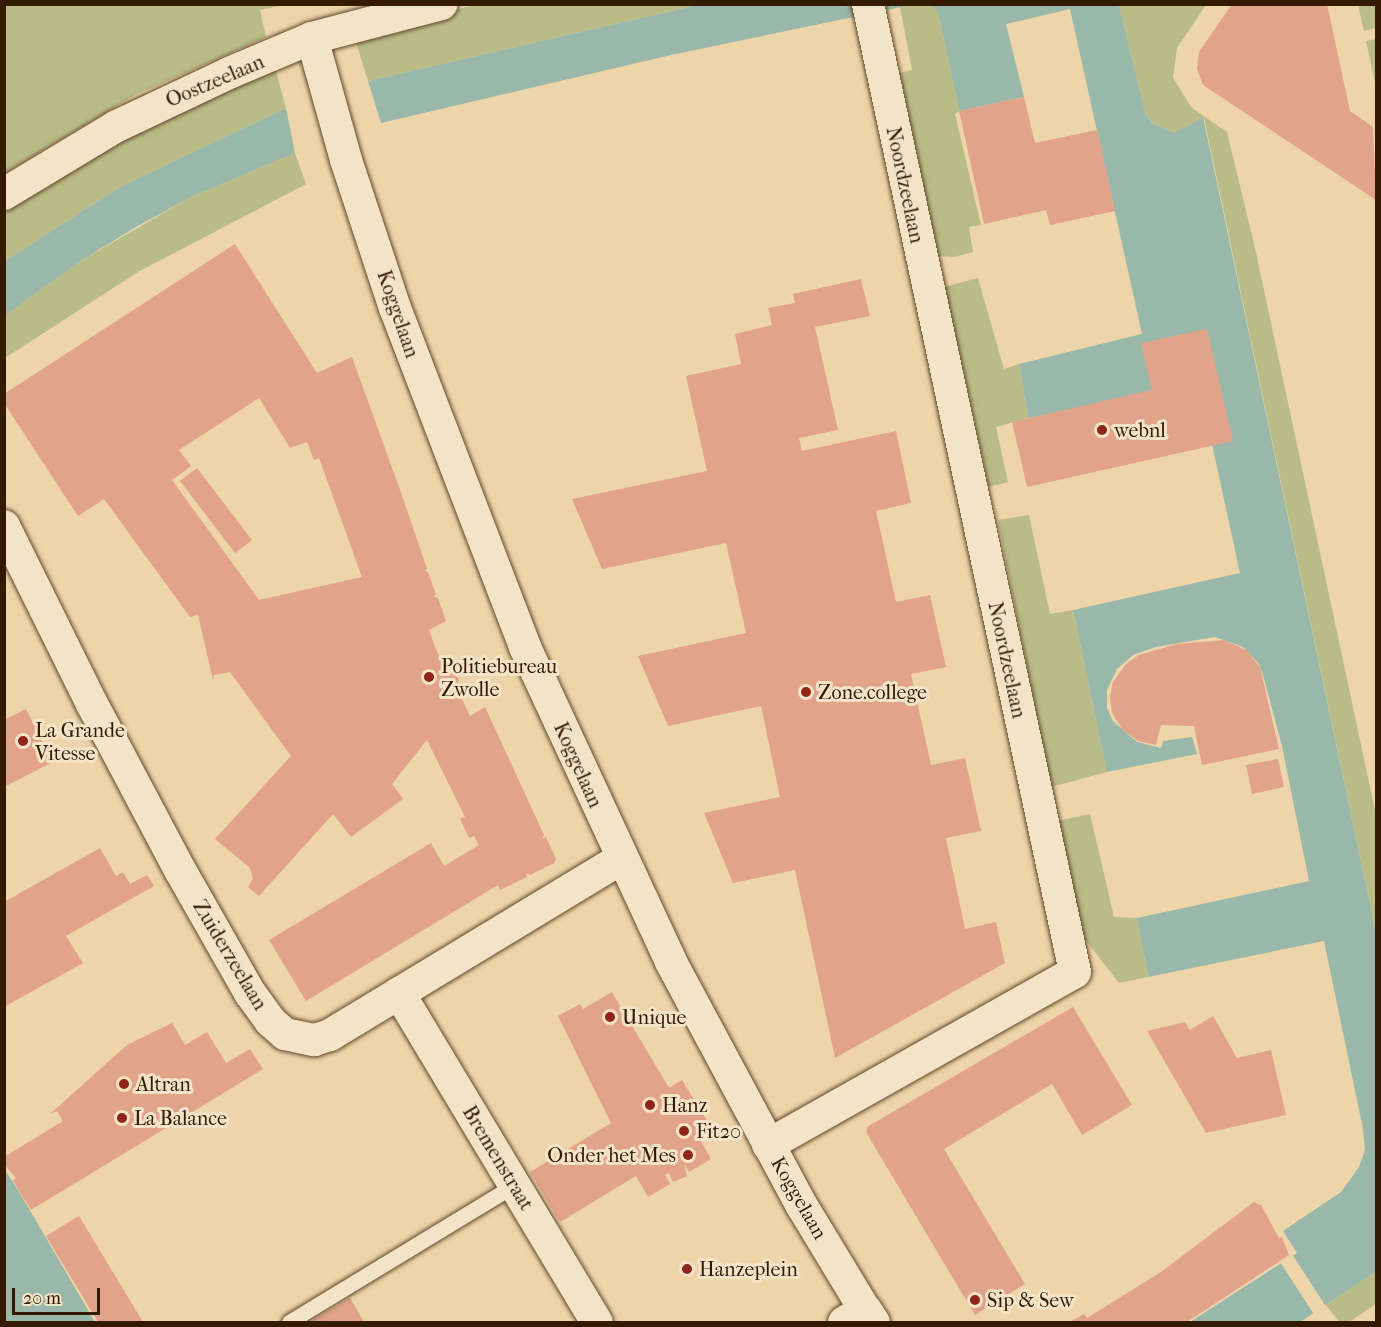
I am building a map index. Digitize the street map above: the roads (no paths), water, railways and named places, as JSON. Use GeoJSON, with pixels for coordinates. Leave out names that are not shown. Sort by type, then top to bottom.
{"type":"FeatureCollection","features":[{"type":"Feature","properties":{"kind":"street","name":"Oostzeelaan"},"geometry":{"type":"LineString","coordinates":[[4,194],[64,155],[151,108],[312,38],[442,4]]}},
{"type":"Feature","properties":{"kind":"street","name":"Noordzeelaan"},"geometry":{"type":"LineString","coordinates":[[768,1144],[1075,972],[870,14]]}},
{"type":"Feature","properties":{"kind":"street","name":"Koggelaan"},"geometry":{"type":"LineString","coordinates":[[312,38],[346,160],[395,308],[469,509],[525,647],[621,859],[861,1318]]}},
{"type":"Feature","properties":{"kind":"street","name":"Zuiderzeelaan"},"geometry":{"type":"LineString","coordinates":[[4,526],[92,704],[180,870],[270,1021],[285,1034],[314,1040],[399,993],[621,859]]}},
{"type":"Feature","properties":{"kind":"street","name":"Bremenstraat"},"geometry":{"type":"LineString","coordinates":[[399,993],[597,1323]]}},
{"type":"Feature","properties":{"kind":"lane"},"geometry":{"type":"LineString","coordinates":[[289,1323],[514,1185]]}},
{"type":"Feature","properties":{"kind":"place","name":"webnl"},"geometry":{"type":"Point","coordinates":[1102,430]}},
{"type":"Feature","properties":{"kind":"place","name":"Politiebureau Zwolle"},"geometry":{"type":"Point","coordinates":[429,677]}},
{"type":"Feature","properties":{"kind":"place","name":"Zone.college"},"geometry":{"type":"Point","coordinates":[806,692]}},
{"type":"Feature","properties":{"kind":"place","name":"La Grande Vitesse"},"geometry":{"type":"Point","coordinates":[23,741]}},
{"type":"Feature","properties":{"kind":"place","name":"Unique"},"geometry":{"type":"Point","coordinates":[610,1017]}},
{"type":"Feature","properties":{"kind":"place","name":"Altran"},"geometry":{"type":"Point","coordinates":[124,1084]}},
{"type":"Feature","properties":{"kind":"place","name":"Hanz"},"geometry":{"type":"Point","coordinates":[650,1105]}},
{"type":"Feature","properties":{"kind":"place","name":"La Balance"},"geometry":{"type":"Point","coordinates":[122,1118]}},
{"type":"Feature","properties":{"kind":"place","name":"Fit20"},"geometry":{"type":"Point","coordinates":[684,1131]}},
{"type":"Feature","properties":{"kind":"place","name":"Onder het Mes"},"geometry":{"type":"Point","coordinates":[688,1155]}},
{"type":"Feature","properties":{"kind":"place","name":"Hanzeplein"},"geometry":{"type":"Point","coordinates":[687,1269]}},
{"type":"Feature","properties":{"kind":"place","name":"Sip & Sew"},"geometry":{"type":"Point","coordinates":[975,1300]}}]}
